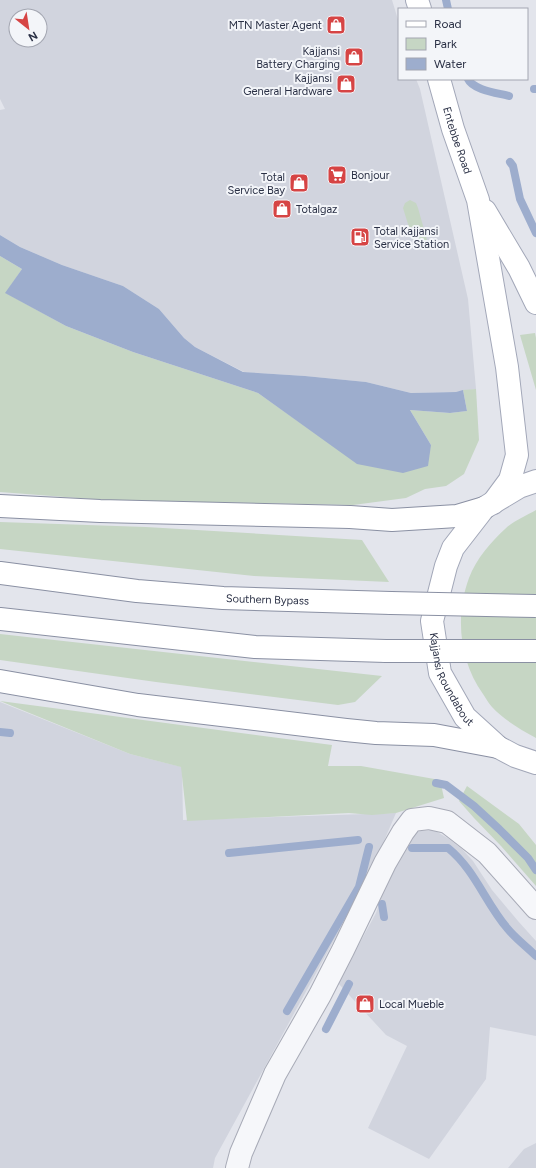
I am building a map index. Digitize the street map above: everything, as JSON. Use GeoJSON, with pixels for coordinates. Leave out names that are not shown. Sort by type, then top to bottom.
{"type":"FeatureCollection","features":[{"type":"Feature","properties":{"kind":"main road","name":"Entebbe Road"},"geometry":{"type":"LineString","coordinates":[[439,80],[453,129],[478,200]]}},
{"type":"Feature","properties":{"kind":"main road"},"geometry":{"type":"LineString","coordinates":[[478,200],[519,268],[536,303]]}},
{"type":"Feature","properties":{"kind":"main road"},"geometry":{"type":"LineString","coordinates":[[0,506],[350,517],[392,520],[457,516],[489,505],[510,480],[517,455],[507,367],[478,200]]}},
{"type":"Feature","properties":{"kind":"main road","name":"Kajjansi Roundabout"},"geometry":{"type":"LineString","coordinates":[[534,765],[498,747],[465,717],[440,672],[432,621],[446,566],[453,548],[489,505],[519,487],[536,481]]}},
{"type":"Feature","properties":{"kind":"main road","name":"Southern Bypass"},"geometry":{"type":"LineString","coordinates":[[0,573],[136,591],[207,597],[536,606]]}},
{"type":"Feature","properties":{"kind":"main road"},"geometry":{"type":"LineString","coordinates":[[0,620],[255,647],[386,651],[536,651]]}},
{"type":"Feature","properties":{"kind":"main road"},"geometry":{"type":"LineString","coordinates":[[0,681],[138,706],[361,732],[434,735],[498,747]]}},
{"type":"Feature","properties":{"kind":"street"},"geometry":{"type":"LineString","coordinates":[[237,1168],[241,1153],[275,1074],[343,950],[385,863],[403,832],[412,820],[429,818],[447,822],[487,853],[536,908]]}},
{"type":"Feature","properties":{"kind":"shaded area"},"geometry":{"type":"Polygon","coordinates":[[[0,0],[392,0],[398,20],[398,80],[416,80],[420,89],[468,299],[476,389],[456,392],[411,393],[366,382],[244,372],[195,347],[184,338],[159,309],[123,286],[62,265],[20,247],[0,235],[0,110],[5,109],[0,99],[0,0]]]}},
{"type":"Feature","properties":{"kind":"shaded area"},"geometry":{"type":"Polygon","coordinates":[[[0,702],[130,754],[182,767],[183,820],[396,813],[368,878],[215,1158],[213,1168],[0,1168],[0,702]]]}},
{"type":"Feature","properties":{"kind":"shaded area"},"geometry":{"type":"Polygon","coordinates":[[[434,830],[462,849],[473,861],[492,890],[536,941],[536,1036],[490,1027],[486,1079],[429,1159],[368,1128],[407,1046],[386,1035],[338,983],[376,913],[389,874],[411,835],[420,831],[434,830]]]}},
{"type":"Feature","properties":{"kind":"shaded area"},"geometry":{"type":"Polygon","coordinates":[[[536,1143],[536,1168],[508,1168],[524,1149],[536,1143]]]}},
{"type":"Feature","properties":{"kind":"green space"},"geometry":{"type":"Polygon","coordinates":[[[410,200],[416,203],[429,247],[416,250],[403,208],[405,203],[410,200]]]}},
{"type":"Feature","properties":{"kind":"green space"},"geometry":{"type":"Polygon","coordinates":[[[0,256],[22,269],[6,293],[66,326],[133,352],[258,393],[357,463],[431,445],[410,410],[450,413],[467,411],[463,390],[476,389],[479,440],[464,474],[446,486],[425,489],[406,498],[353,505],[104,500],[0,492],[0,256]]]}},
{"type":"Feature","properties":{"kind":"green space"},"geometry":{"type":"Polygon","coordinates":[[[535,333],[536,338],[536,390],[520,335],[535,333]]]}},
{"type":"Feature","properties":{"kind":"green space"},"geometry":{"type":"Polygon","coordinates":[[[536,510],[536,738],[507,720],[488,702],[475,681],[469,667],[464,652],[461,622],[462,607],[469,578],[484,551],[508,526],[536,510]]]}},
{"type":"Feature","properties":{"kind":"green space"},"geometry":{"type":"Polygon","coordinates":[[[0,522],[146,527],[362,540],[389,582],[254,576],[0,549],[0,522]]]}},
{"type":"Feature","properties":{"kind":"green space"},"geometry":{"type":"Polygon","coordinates":[[[0,634],[382,676],[355,702],[338,705],[156,682],[0,660],[0,634]]]}},
{"type":"Feature","properties":{"kind":"green space"},"geometry":{"type":"Polygon","coordinates":[[[0,701],[332,745],[328,766],[361,766],[440,780],[444,798],[396,813],[372,815],[349,813],[187,821],[181,767],[130,754],[0,701]]]}},
{"type":"Feature","properties":{"kind":"green space"},"geometry":{"type":"Polygon","coordinates":[[[467,786],[519,824],[536,845],[536,886],[459,801],[467,786]]]}},
{"type":"Feature","properties":{"kind":"water"},"geometry":{"type":"Polygon","coordinates":[[[0,235],[20,247],[62,265],[123,286],[159,309],[184,338],[195,347],[243,372],[366,382],[411,393],[456,392],[463,390],[467,411],[450,413],[410,410],[431,445],[428,466],[403,473],[357,464],[258,393],[133,352],[66,326],[5,293],[22,269],[0,256],[0,235]]]}},
{"type":"Feature","properties":{"kind":"waterway"},"geometry":{"type":"LineString","coordinates":[[446,0],[448,8]]}},
{"type":"Feature","properties":{"kind":"waterway"},"geometry":{"type":"LineString","coordinates":[[469,80],[475,86],[480,88],[509,96]]}},
{"type":"Feature","properties":{"kind":"waterway"},"geometry":{"type":"LineString","coordinates":[[510,162],[513,166],[520,199],[536,233]]}},
{"type":"Feature","properties":{"kind":"waterway"},"geometry":{"type":"LineString","coordinates":[[0,732],[10,733]]}},
{"type":"Feature","properties":{"kind":"waterway"},"geometry":{"type":"LineString","coordinates":[[436,783],[446,785],[474,806],[528,858],[536,870]]}},
{"type":"Feature","properties":{"kind":"waterway"},"geometry":{"type":"LineString","coordinates":[[229,853],[358,840]]}},
{"type":"Feature","properties":{"kind":"waterway"},"geometry":{"type":"LineString","coordinates":[[287,1011],[359,887],[369,847]]}},
{"type":"Feature","properties":{"kind":"waterway"},"geometry":{"type":"LineString","coordinates":[[412,848],[448,848],[466,866],[492,908],[507,928],[536,956]]}},
{"type":"Feature","properties":{"kind":"waterway"},"geometry":{"type":"LineString","coordinates":[[382,904],[384,917]]}},
{"type":"Feature","properties":{"kind":"waterway"},"geometry":{"type":"LineString","coordinates":[[326,1029],[349,984]]}},
{"type":"Feature","properties":{"kind":"place","name":"MTN Master Agent"},"geometry":{"type":"Point","coordinates":[336,25]}},
{"type":"Feature","properties":{"kind":"place","name":"Kajjansi Battery Charging"},"geometry":{"type":"Point","coordinates":[354,57]}},
{"type":"Feature","properties":{"kind":"place","name":"Kajjansi General Hardware"},"geometry":{"type":"Point","coordinates":[346,84]}},
{"type":"Feature","properties":{"kind":"place","name":"Bonjour"},"geometry":{"type":"Point","coordinates":[337,175]}},
{"type":"Feature","properties":{"kind":"place","name":"Total Service Bay"},"geometry":{"type":"Point","coordinates":[299,183]}},
{"type":"Feature","properties":{"kind":"place","name":"Totalgaz"},"geometry":{"type":"Point","coordinates":[282,209]}},
{"type":"Feature","properties":{"kind":"place","name":"Total Kajjansi Service Station"},"geometry":{"type":"Point","coordinates":[360,237]}},
{"type":"Feature","properties":{"kind":"place","name":"Local Mueble"},"geometry":{"type":"Point","coordinates":[365,1004]}}]}
